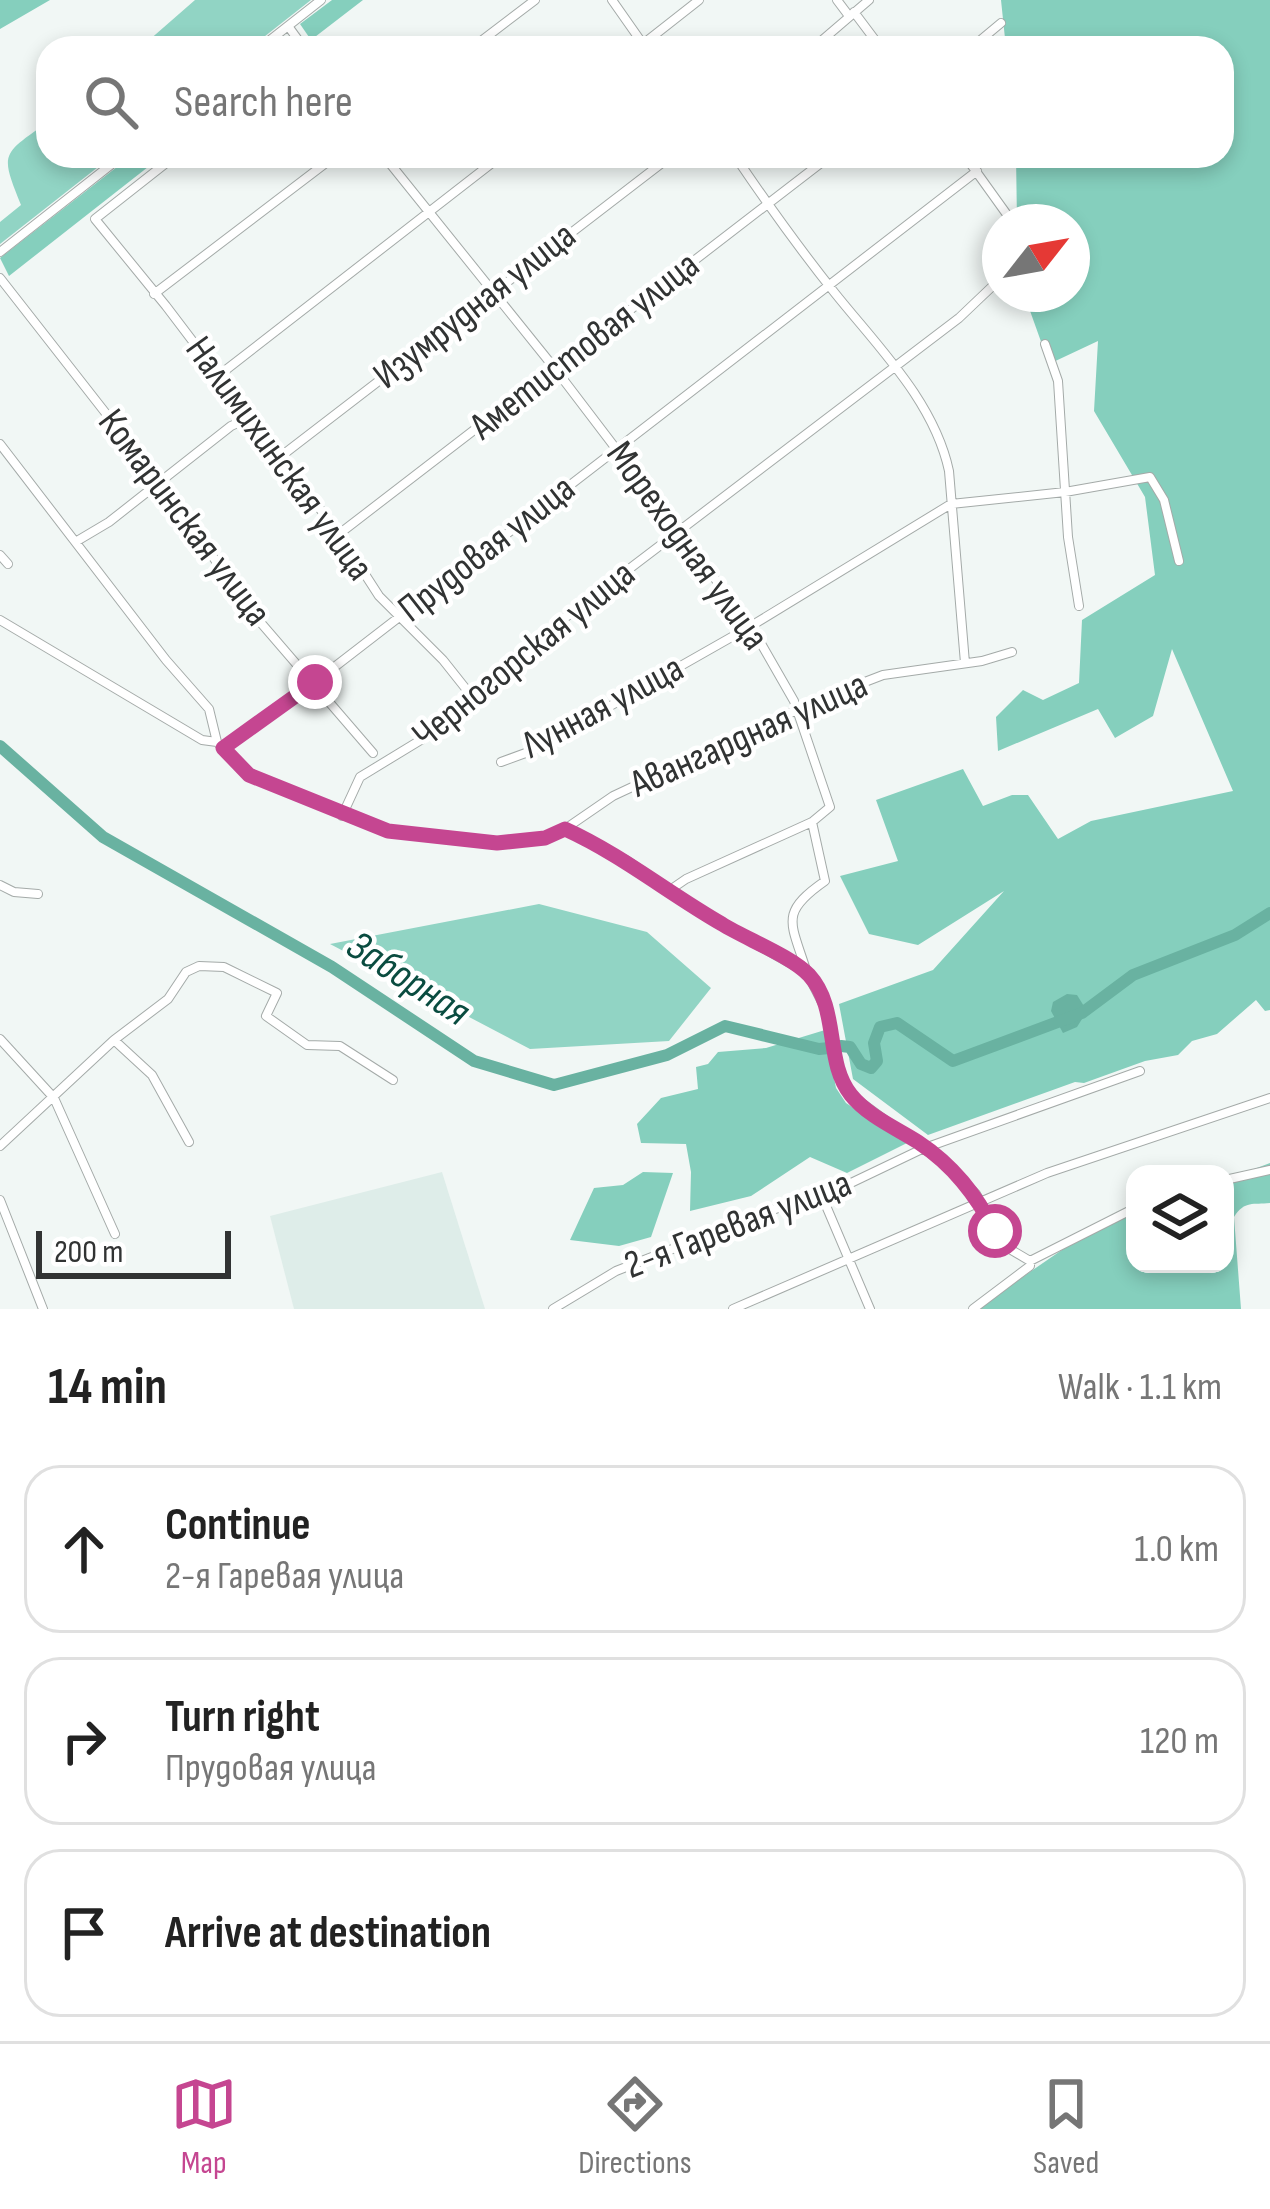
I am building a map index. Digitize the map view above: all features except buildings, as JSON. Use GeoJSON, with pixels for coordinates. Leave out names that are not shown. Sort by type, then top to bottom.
{"type":"FeatureCollection","features":[{"type":"Feature","properties":{"kind":"street"},"geometry":{"type":"LineString","coordinates":[[275,36],[321,0]]}},
{"type":"Feature","properties":{"kind":"street"},"geometry":{"type":"LineString","coordinates":[[488,36],[535,0]]}},
{"type":"Feature","properties":{"kind":"street"},"geometry":{"type":"LineString","coordinates":[[612,0],[635,36]]}},
{"type":"Feature","properties":{"kind":"street"},"geometry":{"type":"LineString","coordinates":[[655,36],[699,0]]}},
{"type":"Feature","properties":{"kind":"street"},"geometry":{"type":"LineString","coordinates":[[837,0],[870,36]]}},
{"type":"Feature","properties":{"kind":"street"},"geometry":{"type":"LineString","coordinates":[[826,36],[868,0]]}},
{"type":"Feature","properties":{"kind":"street"},"geometry":{"type":"LineString","coordinates":[[985,36],[1001,23]]}},
{"type":"Feature","properties":{"kind":"street"},"geometry":{"type":"LineString","coordinates":[[288,26],[295,36]]}},
{"type":"Feature","properties":{"kind":"street"},"geometry":{"type":"LineString","coordinates":[[0,252],[107,168]]}},
{"type":"Feature","properties":{"kind":"street","name":"Налимихинская улица"},"geometry":{"type":"LineString","coordinates":[[160,168],[95,219],[399,618],[470,694]]}},
{"type":"Feature","properties":{"kind":"street"},"geometry":{"type":"LineString","coordinates":[[154,294],[319,168]]}},
{"type":"Feature","properties":{"kind":"street","name":"Мореходная улица"},"geometry":{"type":"LineString","coordinates":[[394,168],[679,529],[751,626],[794,700],[830,798],[830,807],[812,822],[825,881],[799,899],[793,912],[807,973]]}},
{"type":"Feature","properties":{"kind":"street"},"geometry":{"type":"LineString","coordinates":[[218,376],[486,168]]}},
{"type":"Feature","properties":{"kind":"street","name":"Изумрудная улица"},"geometry":{"type":"LineString","coordinates":[[280,457],[655,168]]}},
{"type":"Feature","properties":{"kind":"street"},"geometry":{"type":"LineString","coordinates":[[742,168],[894,365],[943,442],[965,663]]}},
{"type":"Feature","properties":{"kind":"street","name":"Аметистовая улица"},"geometry":{"type":"LineString","coordinates":[[338,534],[814,168]]}},
{"type":"Feature","properties":{"kind":"street"},"geometry":{"type":"LineString","coordinates":[[975,168],[1000,204]]}},
{"type":"Feature","properties":{"kind":"street","name":"Прудовая улица"},"geometry":{"type":"LineString","coordinates":[[220,745],[315,682],[977,171]]}},
{"type":"Feature","properties":{"kind":"street","name":"Комаринская улица"},"geometry":{"type":"LineString","coordinates":[[0,278],[248,608],[373,753]]}},
{"type":"Feature","properties":{"kind":"street","name":"Черногорская улица"},"geometry":{"type":"LineString","coordinates":[[343,816],[360,777],[424,738],[470,694],[679,529],[982,298]]}},
{"type":"Feature","properties":{"kind":"street"},"geometry":{"type":"LineString","coordinates":[[1045,344],[1058,381],[1079,606]]}},
{"type":"Feature","properties":{"kind":"street"},"geometry":{"type":"LineString","coordinates":[[77,541],[110,522],[231,426],[249,418]]}},
{"type":"Feature","properties":{"kind":"street"},"geometry":{"type":"LineString","coordinates":[[1,446],[209,709],[220,745],[249,775],[388,831],[497,843],[545,838],[565,829],[614,852],[807,973]]}},
{"type":"Feature","properties":{"kind":"street"},"geometry":{"type":"LineString","coordinates":[[951,504],[1150,477],[1164,500],[1179,561]]}},
{"type":"Feature","properties":{"kind":"street","name":"Лунная улица"},"geometry":{"type":"LineString","coordinates":[[502,762],[531,751],[751,626],[951,504]]}},
{"type":"Feature","properties":{"kind":"street"},"geometry":{"type":"LineString","coordinates":[[0,555],[8,564]]}},
{"type":"Feature","properties":{"kind":"street"},"geometry":{"type":"LineString","coordinates":[[0,620],[202,740],[220,745]]}},
{"type":"Feature","properties":{"kind":"street","name":"Авангардная улица"},"geometry":{"type":"LineString","coordinates":[[565,829],[613,796],[883,675],[1012,652]]}},
{"type":"Feature","properties":{"kind":"street"},"geometry":{"type":"LineString","coordinates":[[670,890],[812,822]]}},
{"type":"Feature","properties":{"kind":"street"},"geometry":{"type":"LineString","coordinates":[[0,885],[38,894]]}},
{"type":"Feature","properties":{"kind":"street"},"geometry":{"type":"LineString","coordinates":[[0,1146],[114,1040],[168,998],[186,972],[199,966],[224,967],[277,993],[266,1016],[307,1045],[340,1046],[393,1080]]}},
{"type":"Feature","properties":{"kind":"street","name":"2-я Гаревая улица"},"geometry":{"type":"LineString","coordinates":[[807,973],[829,1020],[847,1090],[862,1106],[926,1148],[971,1189],[1008,1248],[1030,1261]]}},
{"type":"Feature","properties":{"kind":"street"},"geometry":{"type":"LineString","coordinates":[[0,1039],[54,1098],[115,1234]]}},
{"type":"Feature","properties":{"kind":"street"},"geometry":{"type":"LineString","coordinates":[[114,1040],[152,1075],[188,1142]]}},
{"type":"Feature","properties":{"kind":"street"},"geometry":{"type":"LineString","coordinates":[[926,1148],[1140,1070]]}},
{"type":"Feature","properties":{"kind":"street"},"geometry":{"type":"LineString","coordinates":[[734,1309],[1060,1168],[1270,1097]]}},
{"type":"Feature","properties":{"kind":"street","name":"2-я Гаревая улица"},"geometry":{"type":"LineString","coordinates":[[553,1309],[616,1271],[821,1194],[926,1148]]}},
{"type":"Feature","properties":{"kind":"street"},"geometry":{"type":"LineString","coordinates":[[1234,1178],[1270,1170]]}},
{"type":"Feature","properties":{"kind":"street"},"geometry":{"type":"LineString","coordinates":[[821,1194],[870,1309]]}},
{"type":"Feature","properties":{"kind":"street"},"geometry":{"type":"LineString","coordinates":[[0,1200],[44,1309]]}},
{"type":"Feature","properties":{"kind":"street"},"geometry":{"type":"LineString","coordinates":[[973,1309],[1026,1271],[1030,1261],[1126,1213]]}},
{"type":"Feature","properties":{"kind":"shaded area"},"geometry":{"type":"Polygon","coordinates":[[[0,0],[50,0],[0,29],[0,0]]]}},
{"type":"Feature","properties":{"kind":"shaded area"},"geometry":{"type":"Polygon","coordinates":[[[195,0],[311,0],[265,36],[154,36],[195,0]]]}},
{"type":"Feature","properties":{"kind":"shaded area"},"geometry":{"type":"Polygon","coordinates":[[[332,0],[363,0],[316,36],[308,36],[300,24],[332,0]]]}},
{"type":"Feature","properties":{"kind":"shaded area"},"geometry":{"type":"Polygon","coordinates":[[[1001,0],[1270,0],[1270,1010],[1265,1011],[1256,1000],[1217,1034],[1192,1041],[1178,1055],[1075,1082],[928,1135],[853,1079],[839,1004],[933,970],[1004,891],[918,945],[869,934],[840,876],[898,861],[876,800],[963,769],[983,806],[1012,795],[1028,795],[1058,839],[1091,821],[1233,791],[1172,649],[1153,716],[1115,738],[1098,709],[998,751],[996,717],[1023,690],[1043,700],[1079,683],[1082,620],[1155,575],[1145,497],[1094,411],[1098,341],[1049,364],[1030,312],[1090,312],[1090,204],[1017,204],[1016,168],[1234,168],[1234,36],[1005,36],[1001,0]]]}},
{"type":"Feature","properties":{"kind":"shaded area"},"geometry":{"type":"Polygon","coordinates":[[[36,131],[36,168],[97,168],[0,244],[0,222],[21,205],[8,165],[21,142],[36,131]]]}},
{"type":"Feature","properties":{"kind":"shaded area"},"geometry":{"type":"Polygon","coordinates":[[[116,168],[147,168],[9,276],[0,258],[116,168]]]}},
{"type":"Feature","properties":{"kind":"shaded area"},"geometry":{"type":"Polygon","coordinates":[[[539,904],[647,932],[711,988],[669,1041],[530,1049],[330,944],[539,904]]]}},
{"type":"Feature","properties":{"kind":"shaded area"},"geometry":{"type":"Polygon","coordinates":[[[1067,994],[1077,995],[1087,1011],[1077,1027],[1063,1033],[1051,1011],[1053,1002],[1067,994]]]}},
{"type":"Feature","properties":{"kind":"shaded area"},"geometry":{"type":"Polygon","coordinates":[[[825,1030],[836,1088],[846,1103],[907,1143],[847,1173],[810,1157],[751,1196],[690,1211],[686,1144],[641,1143],[637,1124],[661,1098],[698,1089],[696,1067],[708,1064],[718,1052],[766,1048],[825,1030]]]}},
{"type":"Feature","properties":{"kind":"shaded area"},"geometry":{"type":"Polygon","coordinates":[[[1270,1163],[1270,1203],[1246,1206],[1234,1217],[1234,1177],[1270,1163]]]}},
{"type":"Feature","properties":{"kind":"shaded area"},"geometry":{"type":"Polygon","coordinates":[[[442,1172],[485,1309],[294,1309],[270,1216],[442,1172]]]}},
{"type":"Feature","properties":{"kind":"shaded area"},"geometry":{"type":"Polygon","coordinates":[[[643,1172],[673,1173],[651,1237],[619,1246],[570,1240],[594,1188],[623,1185],[643,1172]]]}},
{"type":"Feature","properties":{"kind":"shaded area"},"geometry":{"type":"Polygon","coordinates":[[[1126,1216],[1126,1273],[1234,1273],[1234,1217],[1241,1309],[976,1309],[1075,1241],[1126,1216]]]}},
{"type":"Feature","properties":{"kind":"waterway","name":"Заборная"},"geometry":{"type":"LineString","coordinates":[[0,746],[103,837],[332,967],[474,1061],[554,1085],[667,1055],[725,1026],[829,1048]]}},
{"type":"Feature","properties":{"kind":"waterway","name":"Заборная"},"geometry":{"type":"LineString","coordinates":[[841,1046],[850,1047],[861,1064],[871,1068],[877,1061],[874,1043],[880,1027],[897,1023],[953,1061],[1082,1013],[1133,975],[1235,935],[1270,913]]}},
{"type":"Feature","properties":{"kind":"route"},"geometry":{"type":"LineString","coordinates":[[315,682],[223,748],[249,775],[388,831],[497,843],[545,838],[565,829],[626,860],[717,922],[807,973],[826,1010],[840,1077],[851,1095],[926,1148],[966,1184],[995,1231]]}}]}
